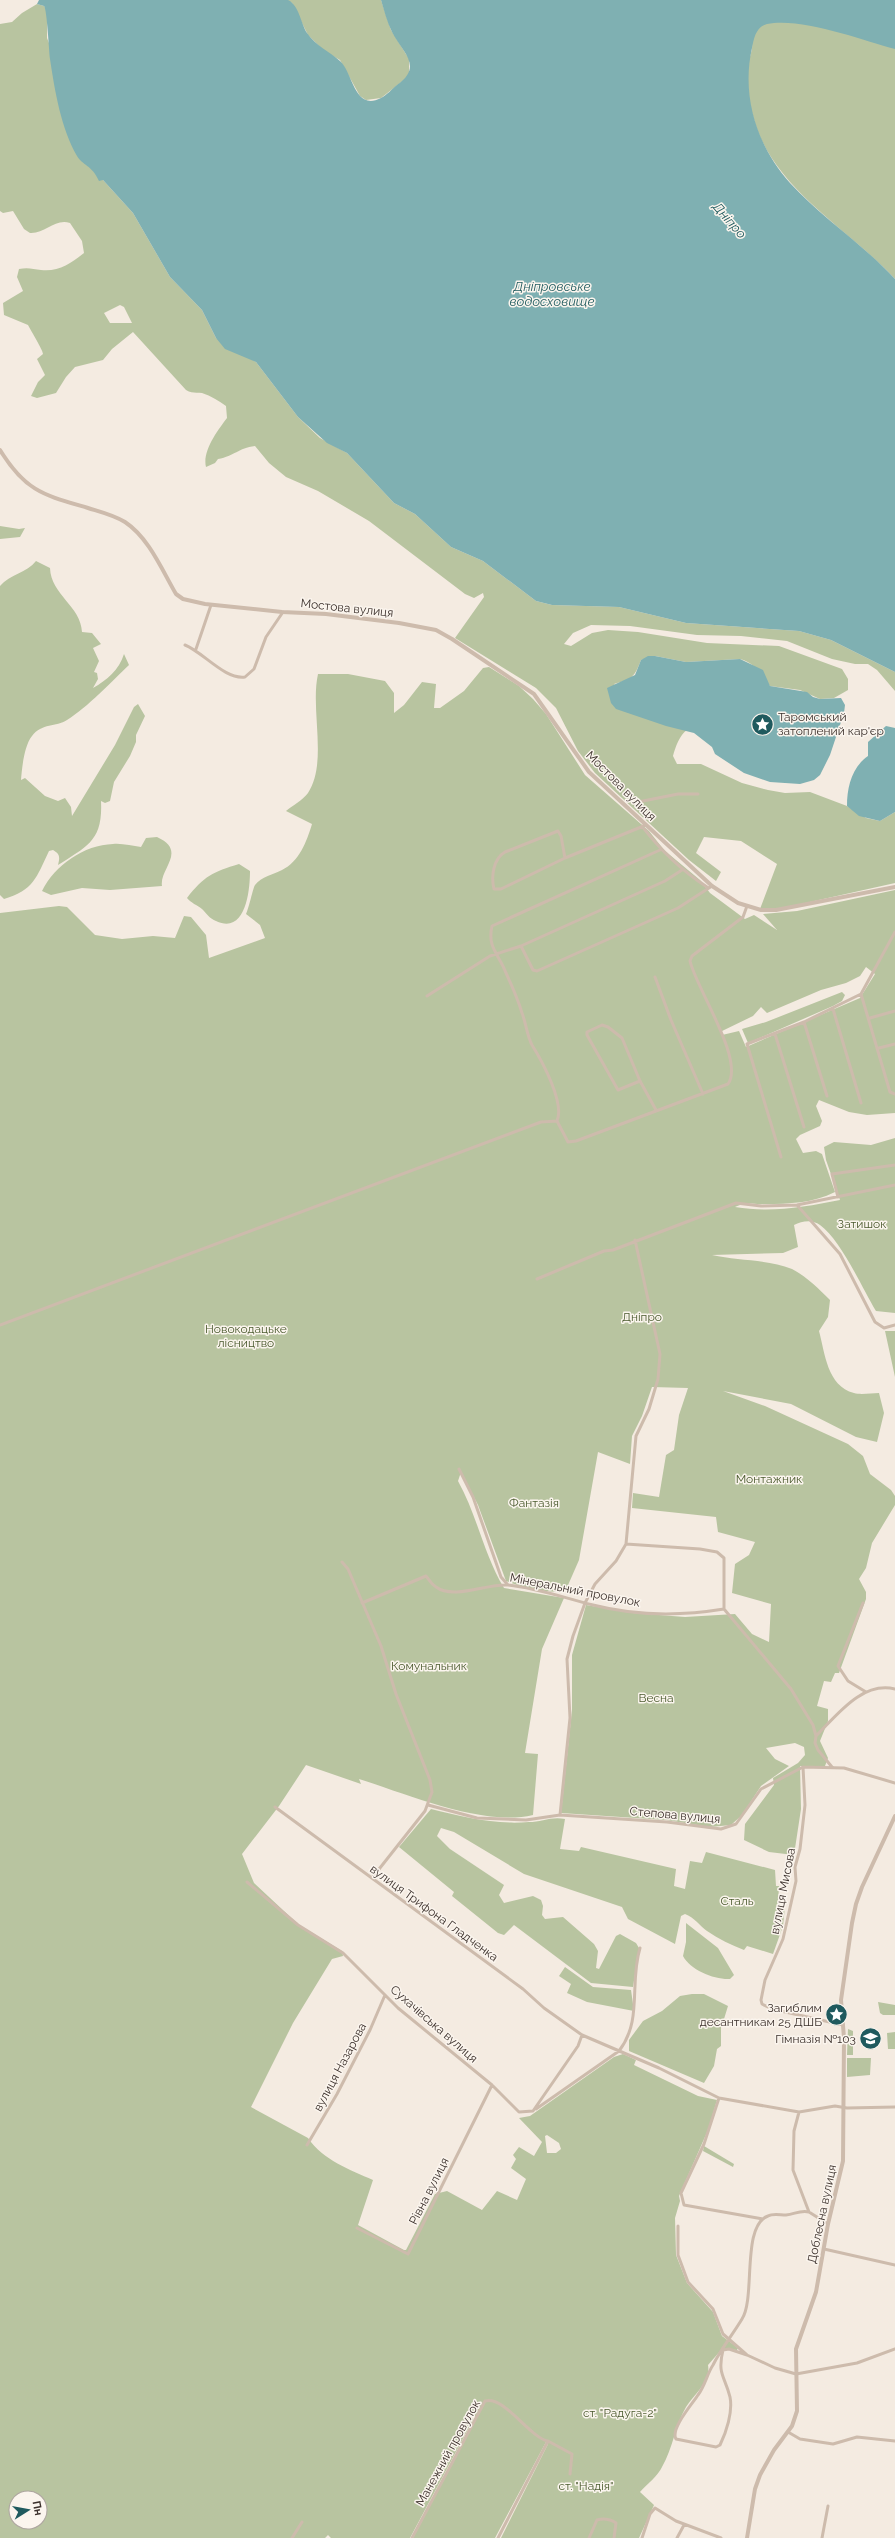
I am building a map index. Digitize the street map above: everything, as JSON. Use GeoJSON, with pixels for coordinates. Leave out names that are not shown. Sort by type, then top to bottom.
{"type":"FeatureCollection","features":[{"type":"Feature","properties":{"kind":"street","name":"Мостова вулиця"},"geometry":{"type":"LineString","coordinates":[[0,450],[16,473],[35,490],[49,496],[113,515],[126,522],[144,540],[176,594],[183,599],[211,604],[283,612],[326,614],[399,623],[436,630],[452,638],[522,684],[534,694],[589,772],[644,826],[710,886],[732,901],[764,910],[788,909],[895,886]]}},
{"type":"Feature","properties":{"kind":"street"},"geometry":{"type":"LineString","coordinates":[[196,649],[211,604]]}},
{"type":"Feature","properties":{"kind":"street","name":"Мостова вулиця"},"geometry":{"type":"LineString","coordinates":[[185,645],[196,649],[222,670],[245,677],[254,669],[266,637],[283,612]]}},
{"type":"Feature","properties":{"kind":"street"},"geometry":{"type":"LineString","coordinates":[[633,803],[678,794],[698,794]]}},
{"type":"Feature","properties":{"kind":"street"},"geometry":{"type":"LineString","coordinates":[[521,946],[533,970],[537,972],[678,908],[701,894],[710,886],[682,870],[660,850],[644,826],[565,858],[494,890],[493,873],[499,856],[505,852],[558,831],[561,836],[565,858]]}},
{"type":"Feature","properties":{"kind":"street"},"geometry":{"type":"LineString","coordinates":[[660,850],[497,922],[492,926],[490,937],[491,946],[522,1012],[532,1044],[554,1091],[558,1106],[557,1121],[568,1142],[576,1141],[656,1110],[703,1094],[728,1084],[732,1079],[731,1068],[722,1033],[692,968],[692,956],[743,917],[747,906]]}},
{"type":"Feature","properties":{"kind":"street"},"geometry":{"type":"LineString","coordinates":[[428,996],[496,954],[521,946],[665,881],[682,870]]}},
{"type":"Feature","properties":{"kind":"street"},"geometry":{"type":"LineString","coordinates":[[781,1157],[747,1044],[804,1022],[862,994],[895,932]]}},
{"type":"Feature","properties":{"kind":"street"},"geometry":{"type":"LineString","coordinates":[[655,977],[671,1020],[703,1094]]}},
{"type":"Feature","properties":{"kind":"street"},"geometry":{"type":"LineString","coordinates":[[862,994],[879,1048],[890,1092],[895,1094]]}},
{"type":"Feature","properties":{"kind":"street"},"geometry":{"type":"LineString","coordinates":[[833,1009],[861,1103]]}},
{"type":"Feature","properties":{"kind":"street"},"geometry":{"type":"LineString","coordinates":[[870,1018],[895,1011]]}},
{"type":"Feature","properties":{"kind":"street"},"geometry":{"type":"LineString","coordinates":[[804,1022],[827,1096]]}},
{"type":"Feature","properties":{"kind":"street"},"geometry":{"type":"LineString","coordinates":[[640,1081],[618,1090],[587,1035],[587,1032],[602,1026],[615,1031],[622,1038],[640,1081],[656,1110]]}},
{"type":"Feature","properties":{"kind":"street"},"geometry":{"type":"LineString","coordinates":[[775,1034],[804,1127]]}},
{"type":"Feature","properties":{"kind":"street"},"geometry":{"type":"LineString","coordinates":[[879,1048],[895,1044]]}},
{"type":"Feature","properties":{"kind":"street"},"geometry":{"type":"LineString","coordinates":[[0,1325],[175,1261],[439,1159],[540,1122],[557,1121]]}},
{"type":"Feature","properties":{"kind":"street"},"geometry":{"type":"LineString","coordinates":[[838,1197],[832,1174],[895,1165]]}},
{"type":"Feature","properties":{"kind":"street"},"geometry":{"type":"LineString","coordinates":[[537,1279],[635,1240],[736,1203],[761,1206],[797,1205],[895,1185]]}},
{"type":"Feature","properties":{"kind":"street"},"geometry":{"type":"LineString","coordinates":[[797,1205],[840,1254],[875,1322],[884,1328],[895,1325]]}},
{"type":"Feature","properties":{"kind":"street"},"geometry":{"type":"LineString","coordinates":[[560,1815],[570,1718],[567,1659],[573,1636],[585,1603],[595,1584],[616,1561],[626,1544],[636,1436],[649,1409],[658,1379],[660,1354],[635,1240]]}},
{"type":"Feature","properties":{"kind":"street"},"geometry":{"type":"LineString","coordinates":[[459,1469],[473,1496],[501,1577],[508,1585]]}},
{"type":"Feature","properties":{"kind":"street"},"geometry":{"type":"LineString","coordinates":[[626,1544],[659,1548],[683,1547],[717,1552],[724,1558],[724,1609],[787,1684],[813,1725],[816,1736],[815,1743],[818,1750],[832,1767]]}},
{"type":"Feature","properties":{"kind":"street"},"geometry":{"type":"LineString","coordinates":[[342,1562],[348,1569],[381,1646],[396,1694],[430,1780],[432,1792],[428,1805],[372,1878]]}},
{"type":"Feature","properties":{"kind":"street","name":"Мінеральний провулок"},"geometry":{"type":"LineString","coordinates":[[362,1603],[425,1576],[434,1586],[448,1591],[508,1585],[569,1597],[585,1603],[669,1615],[724,1609]]}},
{"type":"Feature","properties":{"kind":"street"},"geometry":{"type":"LineString","coordinates":[[863,1604],[838,1666],[848,1682],[866,1692]]}},
{"type":"Feature","properties":{"kind":"street"},"geometry":{"type":"LineString","coordinates":[[816,1736],[848,1704],[866,1692],[885,1687],[895,1689]]}},
{"type":"Feature","properties":{"kind":"street","name":"Степова вулиця"},"geometry":{"type":"LineString","coordinates":[[428,1805],[477,1818],[526,1820],[560,1815],[666,1822],[709,1829],[732,1827],[743,1817],[761,1789],[803,1767],[832,1767],[895,1783]]}},
{"type":"Feature","properties":{"kind":"street","name":"вулиця Мисова"},"geometry":{"type":"LineString","coordinates":[[803,1767],[805,1805],[800,1848],[795,1867],[796,1881],[783,1939],[765,1980],[761,2000],[762,2004],[772,2009],[843,2025]]}},
{"type":"Feature","properties":{"kind":"street","name":"вулиця Трифона Гладченка"},"geometry":{"type":"LineString","coordinates":[[275,1807],[523,1989],[544,2008],[582,2035],[719,2098],[799,2112],[835,2106],[895,2107]]}},
{"type":"Feature","properties":{"kind":"street","name":"Доблесна вулиця"},"geometry":{"type":"LineString","coordinates":[[747,2538],[755,2489],[760,2475],[774,2450],[788,2432],[798,2411],[796,2349],[816,2292],[828,2224],[843,2161],[843,2025],[841,2000],[856,1904],[895,1819]]}},
{"type":"Feature","properties":{"kind":"street","name":"Сухачівська вулиця"},"geometry":{"type":"LineString","coordinates":[[246,1882],[298,1925],[329,1946],[343,1953],[385,1995],[492,2085]]}},
{"type":"Feature","properties":{"kind":"street"},"geometry":{"type":"LineString","coordinates":[[492,2085],[519,2112],[533,2111],[619,2051],[629,2037],[635,2017],[633,1988],[640,1948]]}},
{"type":"Feature","properties":{"kind":"street","name":"вулиця Назарова"},"geometry":{"type":"LineString","coordinates":[[307,2145],[337,2094],[370,2030],[385,1995]]}},
{"type":"Feature","properties":{"kind":"street"},"geometry":{"type":"LineString","coordinates":[[533,2111],[578,2046],[582,2035]]}},
{"type":"Feature","properties":{"kind":"street","name":"Рівна вулиця"},"geometry":{"type":"LineString","coordinates":[[357,2228],[408,2254],[492,2085]]}},
{"type":"Feature","properties":{"kind":"street"},"geometry":{"type":"LineString","coordinates":[[719,2098],[704,2144],[680,2196],[684,2205],[763,2219]]}},
{"type":"Feature","properties":{"kind":"street"},"geometry":{"type":"LineString","coordinates":[[799,2112],[794,2131],[792,2161],[797,2181],[810,2212]]}},
{"type":"Feature","properties":{"kind":"street"},"geometry":{"type":"LineString","coordinates":[[723,2350],[720,2371],[730,2399],[728,2420],[721,2443],[716,2447],[676,2439],[675,2433],[684,2415],[698,2395],[728,2338],[742,2320],[746,2310],[750,2254],[753,2240],[763,2219],[770,2215],[790,2214],[802,2210],[810,2212],[828,2224]]}},
{"type":"Feature","properties":{"kind":"street"},"geometry":{"type":"LineString","coordinates":[[678,2226],[678,2255],[688,2282],[713,2309],[718,2317],[721,2332],[747,2355]]}},
{"type":"Feature","properties":{"kind":"street"},"geometry":{"type":"LineString","coordinates":[[824,2249],[895,2265]]}},
{"type":"Feature","properties":{"kind":"street"},"geometry":{"type":"LineString","coordinates":[[723,2350],[729,2349],[747,2355],[775,2368],[796,2374],[857,2363],[895,2349]]}},
{"type":"Feature","properties":{"kind":"street","name":"Манежний провулок"},"geometry":{"type":"LineString","coordinates":[[412,2538],[485,2401],[493,2400],[531,2429],[538,2437],[548,2441]]}},
{"type":"Feature","properties":{"kind":"street"},"geometry":{"type":"LineString","coordinates":[[788,2432],[800,2439],[833,2444],[857,2437],[895,2441]]}},
{"type":"Feature","properties":{"kind":"street"},"geometry":{"type":"LineString","coordinates":[[498,2538],[548,2441],[572,2454],[570,2474]]}},
{"type":"Feature","properties":{"kind":"street"},"geometry":{"type":"LineString","coordinates":[[822,2538],[828,2506]]}},
{"type":"Feature","properties":{"kind":"street"},"geometry":{"type":"LineString","coordinates":[[642,2538],[650,2514],[655,2508],[684,2525],[721,2538]]}},
{"type":"Feature","properties":{"kind":"street"},"geometry":{"type":"LineString","coordinates":[[589,2538],[597,2520],[602,2519],[608,2519],[616,2524],[614,2538]]}},
{"type":"Feature","properties":{"kind":"street"},"geometry":{"type":"LineString","coordinates":[[292,2538],[302,2522]]}},
{"type":"Feature","properties":{"kind":"street"},"geometry":{"type":"LineString","coordinates":[[677,2538],[684,2525]]}},
{"type":"Feature","properties":{"kind":"green space"},"geometry":{"type":"Polygon","coordinates":[[[286,0],[381,0],[391,30],[409,59],[409,76],[381,98],[366,100],[360,96],[340,60],[324,51],[308,35],[292,3],[286,0]]]}},
{"type":"Feature","properties":{"kind":"green space"},"geometry":{"type":"Polygon","coordinates":[[[739,0],[895,0],[895,279],[876,260],[793,186],[776,165],[762,142],[753,116],[748,90],[748,62],[752,44],[739,0]]]}},
{"type":"Feature","properties":{"kind":"green space"},"geometry":{"type":"Polygon","coordinates":[[[37,4],[44,6],[47,11],[47,38],[103,180],[133,213],[170,277],[202,310],[216,338],[256,362],[298,417],[320,438],[347,453],[394,503],[415,514],[451,547],[483,561],[536,601],[552,605],[619,607],[686,623],[799,631],[831,640],[895,672],[895,691],[877,670],[868,664],[855,664],[832,659],[787,641],[741,636],[697,635],[630,626],[591,625],[573,633],[564,644],[571,646],[592,633],[608,630],[638,632],[707,643],[779,646],[842,669],[848,679],[848,690],[834,698],[820,699],[800,690],[770,686],[754,666],[740,659],[686,662],[655,656],[641,660],[632,677],[614,684],[646,714],[674,727],[687,730],[684,732],[676,745],[673,756],[677,764],[701,764],[742,783],[768,790],[785,793],[810,792],[847,806],[866,818],[880,821],[895,812],[895,883],[783,908],[760,909],[777,864],[741,841],[704,837],[696,853],[721,872],[716,881],[689,860],[595,773],[578,751],[556,708],[536,688],[455,638],[484,597],[483,593],[474,598],[465,594],[369,521],[318,491],[286,477],[269,463],[255,446],[244,448],[229,456],[218,459],[215,463],[206,467],[206,454],[215,435],[227,418],[226,406],[205,394],[186,390],[133,332],[112,349],[103,360],[75,367],[66,377],[56,393],[37,398],[31,396],[38,382],[45,375],[37,359],[43,354],[28,325],[4,315],[3,303],[23,291],[17,277],[19,269],[28,268],[53,270],[64,266],[84,253],[82,241],[70,223],[65,222],[55,224],[35,233],[30,233],[24,229],[13,211],[3,213],[0,211],[0,24],[12,22],[22,13],[37,4]],[[120,305],[104,313],[110,323],[132,323],[124,307],[120,305]]]}},
{"type":"Feature","properties":{"kind":"green space"},"geometry":{"type":"Polygon","coordinates":[[[0,526],[19,529],[25,528],[20,537],[0,539],[0,526]]]}},
{"type":"Feature","properties":{"kind":"green space"},"geometry":{"type":"Polygon","coordinates":[[[36,561],[50,568],[55,586],[77,615],[82,632],[92,633],[101,644],[93,648],[99,661],[94,672],[97,673],[98,679],[93,688],[103,682],[116,670],[124,654],[129,665],[75,715],[63,722],[40,729],[32,736],[25,751],[21,780],[25,778],[45,796],[58,801],[65,798],[71,807],[72,816],[115,745],[134,707],[138,704],[145,716],[136,735],[136,742],[130,756],[114,782],[110,801],[105,803],[101,801],[99,825],[96,834],[91,841],[77,853],[58,865],[58,854],[53,850],[49,851],[33,882],[22,892],[4,899],[0,895],[0,586],[36,561]]]}},
{"type":"Feature","properties":{"kind":"green space"},"geometry":{"type":"Polygon","coordinates":[[[489,667],[519,686],[546,714],[585,775],[649,831],[664,850],[700,880],[710,893],[745,919],[754,915],[777,930],[763,914],[797,911],[895,890],[895,1113],[867,1115],[849,1112],[819,1100],[816,1106],[822,1121],[820,1126],[800,1135],[796,1139],[803,1153],[816,1151],[822,1154],[835,1192],[810,1201],[774,1204],[747,1204],[735,1207],[748,1209],[775,1209],[801,1207],[840,1200],[826,1160],[824,1147],[834,1142],[871,1145],[895,1138],[895,1313],[876,1311],[851,1265],[836,1242],[828,1232],[814,1222],[800,1222],[794,1225],[798,1247],[783,1253],[712,1255],[773,1263],[792,1269],[817,1287],[830,1300],[828,1317],[819,1331],[829,1368],[833,1376],[845,1389],[854,1393],[879,1393],[884,1413],[877,1442],[856,1437],[791,1404],[723,1391],[765,1406],[848,1444],[863,1456],[870,1474],[891,1490],[895,1496],[895,1505],[872,1543],[866,1568],[859,1579],[866,1592],[866,1599],[839,1673],[835,1673],[831,1682],[824,1681],[817,1706],[828,1709],[828,1721],[820,1741],[828,1758],[825,1766],[800,1766],[801,1809],[794,1855],[769,1852],[744,1840],[745,1824],[774,1785],[773,1778],[798,1763],[805,1755],[804,1747],[795,1743],[766,1748],[775,1759],[789,1766],[761,1786],[742,1815],[731,1825],[710,1827],[666,1820],[561,1813],[572,1710],[572,1655],[586,1605],[633,1613],[685,1617],[735,1614],[752,1634],[769,1642],[771,1604],[732,1593],[735,1564],[749,1555],[755,1542],[718,1532],[716,1517],[632,1508],[633,1493],[659,1497],[666,1455],[674,1450],[679,1415],[688,1388],[652,1387],[642,1416],[632,1436],[630,1464],[598,1452],[579,1560],[565,1592],[535,1590],[506,1581],[478,1505],[461,1472],[458,1481],[465,1494],[491,1562],[504,1588],[564,1598],[542,1649],[525,1753],[538,1754],[533,1815],[513,1818],[491,1817],[469,1813],[422,1800],[359,1779],[361,1784],[306,1765],[279,1806],[242,1854],[254,1883],[299,1925],[342,1951],[343,1956],[332,1959],[293,2023],[251,2107],[308,2138],[314,2146],[338,2164],[373,2180],[358,2225],[406,2250],[435,2194],[447,2191],[482,2210],[497,2191],[517,2200],[526,2179],[511,2168],[516,2159],[513,2155],[519,2147],[534,2156],[542,2142],[519,2118],[530,2116],[614,2057],[623,2054],[636,2060],[634,2065],[698,2096],[717,2100],[708,2130],[679,2196],[680,2201],[675,2218],[676,2255],[687,2283],[713,2312],[722,2336],[738,2348],[737,2350],[722,2349],[708,2365],[707,2377],[682,2414],[666,2460],[655,2477],[640,2492],[654,2505],[639,2538],[501,2538],[548,2444],[546,2442],[495,2538],[413,2538],[477,2416],[472,2417],[473,2420],[410,2538],[331,2538],[328,2535],[325,2538],[0,2538],[0,913],[59,906],[67,907],[95,935],[122,939],[153,936],[175,938],[184,916],[191,917],[206,935],[209,958],[265,938],[260,925],[246,914],[254,887],[261,880],[282,870],[293,862],[305,844],[312,824],[286,811],[306,796],[314,780],[318,751],[316,688],[318,674],[348,674],[385,681],[394,693],[394,713],[404,705],[422,682],[436,684],[434,708],[440,708],[464,691],[483,668],[489,667]],[[866,967],[860,976],[846,983],[821,990],[767,1013],[761,1007],[753,1016],[720,1032],[722,1035],[739,1031],[746,1047],[860,998],[875,974],[866,967]],[[547,2135],[545,2136],[547,2153],[556,2153],[561,2149],[559,2143],[547,2135]]]}},
{"type":"Feature","properties":{"kind":"green space"},"geometry":{"type":"Polygon","coordinates":[[[157,837],[166,842],[170,848],[171,854],[162,880],[162,886],[110,890],[82,888],[51,895],[42,891],[54,873],[81,852],[102,845],[113,844],[141,847],[146,838],[157,837]]]}},
{"type":"Feature","properties":{"kind":"green space"},"geometry":{"type":"Polygon","coordinates":[[[239,864],[250,871],[250,879],[244,908],[240,916],[234,922],[226,924],[214,920],[187,898],[204,880],[216,872],[239,864]]]}},
{"type":"Feature","properties":{"kind":"green space"},"geometry":{"type":"Polygon","coordinates":[[[842,992],[845,995],[842,1001],[833,1006],[748,1043],[742,1029],[766,1022],[842,992]]]}},
{"type":"Feature","properties":{"kind":"green space"},"geometry":{"type":"Polygon","coordinates":[[[885,1331],[895,1331],[895,1377],[885,1331]]]}},
{"type":"Feature","properties":{"kind":"green space","name":"Сталь"},"geometry":{"type":"Polygon","coordinates":[[[431,1809],[492,1821],[516,1823],[556,1818],[565,1819],[560,1849],[579,1851],[581,1847],[676,1869],[674,1886],[685,1889],[690,1861],[702,1863],[706,1852],[775,1870],[776,1886],[779,1886],[778,1904],[785,1906],[783,1926],[773,1954],[747,1946],[744,1950],[734,1946],[707,1931],[694,1919],[685,1914],[681,1916],[675,1944],[628,1919],[622,1907],[524,1874],[454,1832],[441,1828],[437,1836],[450,1849],[504,1885],[499,1895],[504,1903],[533,1896],[541,1900],[543,1906],[542,1915],[545,1919],[563,1917],[594,1944],[598,1951],[596,1968],[599,1969],[616,1936],[620,1934],[636,1943],[639,1948],[633,1987],[591,1983],[514,1925],[504,1935],[498,1933],[452,1896],[454,1892],[399,1847],[431,1809]]]}},
{"type":"Feature","properties":{"kind":"green space"},"geometry":{"type":"Polygon","coordinates":[[[686,1923],[718,1948],[734,1975],[730,1979],[710,1976],[697,1970],[686,1961],[683,1956],[686,1942],[686,1923]]]}},
{"type":"Feature","properties":{"kind":"green space"},"geometry":{"type":"Polygon","coordinates":[[[565,1967],[593,1987],[631,1990],[634,2011],[587,2002],[567,1993],[571,1984],[559,1976],[565,1967]]]}},
{"type":"Feature","properties":{"kind":"green space"},"geometry":{"type":"Polygon","coordinates":[[[704,1994],[728,2006],[724,2019],[721,2023],[721,2046],[717,2049],[714,2066],[704,2083],[629,2051],[629,2040],[643,2021],[662,2011],[680,1996],[704,1994]]]}},
{"type":"Feature","properties":{"kind":"green space"},"geometry":{"type":"Polygon","coordinates":[[[878,2002],[895,2005],[895,2015],[883,2015],[880,2013],[878,2002]]]}},
{"type":"Feature","properties":{"kind":"green space"},"geometry":{"type":"Polygon","coordinates":[[[848,2029],[853,2031],[853,2055],[847,2055],[848,2029]]]}},
{"type":"Feature","properties":{"kind":"green space"},"geometry":{"type":"Polygon","coordinates":[[[895,2032],[895,2049],[888,2049],[887,2033],[895,2032]]]}},
{"type":"Feature","properties":{"kind":"green space"},"geometry":{"type":"Polygon","coordinates":[[[847,2058],[871,2058],[870,2075],[847,2077],[847,2058]]]}},
{"type":"Feature","properties":{"kind":"green space"},"geometry":{"type":"Polygon","coordinates":[[[704,2146],[734,2164],[733,2167],[703,2151],[704,2146]]]}},
{"type":"Feature","properties":{"kind":"water","name":"Дніпровське водосховище"},"geometry":{"type":"Polygon","coordinates":[[[39,0],[288,0],[295,6],[307,33],[311,38],[340,61],[355,89],[365,100],[372,101],[383,97],[405,78],[409,72],[410,65],[405,53],[390,28],[381,0],[895,0],[895,49],[814,26],[781,23],[763,25],[756,33],[752,48],[749,66],[749,84],[750,102],[754,120],[778,169],[802,196],[870,254],[895,279],[895,672],[831,640],[799,631],[686,623],[619,607],[552,605],[536,601],[483,561],[451,547],[415,514],[394,503],[347,453],[327,443],[298,417],[256,362],[225,349],[216,338],[202,310],[170,277],[133,213],[103,180],[99,181],[90,168],[79,159],[71,145],[59,109],[50,59],[45,9],[44,6],[37,4],[39,0]]]}},
{"type":"Feature","properties":{"kind":"water"},"geometry":{"type":"Polygon","coordinates":[[[648,656],[686,662],[740,659],[763,670],[770,686],[807,692],[813,697],[820,699],[841,698],[845,705],[844,713],[830,755],[820,775],[814,780],[800,784],[770,782],[744,773],[715,754],[712,747],[694,733],[666,726],[616,709],[611,703],[607,688],[635,675],[641,660],[648,656]]]}},
{"type":"Feature","properties":{"kind":"water"},"geometry":{"type":"Polygon","coordinates":[[[886,726],[895,728],[895,812],[880,821],[859,816],[847,806],[847,799],[849,785],[854,772],[868,756],[868,742],[886,726]]]}},
{"type":"Feature","properties":{"kind":"place","name":"Таромський затоплений кар'єр"},"geometry":{"type":"Point","coordinates":[762,724]}},
{"type":"Feature","properties":{"kind":"place","name":"Загиблим десантникам 25 ДШБ"},"geometry":{"type":"Point","coordinates":[837,2015]}},
{"type":"Feature","properties":{"kind":"place","name":"Гімназія №103"},"geometry":{"type":"Point","coordinates":[871,2039]}},
{"type":"Feature","properties":{"kind":"water label","name":"Дніпро"},"geometry":{"type":"Point","coordinates":[730,220]}},
{"type":"Feature","properties":{"kind":"park label","name":"Затишок"},"geometry":{"type":"Point","coordinates":[862,1224]}},
{"type":"Feature","properties":{"kind":"park label","name":"Дніпро"},"geometry":{"type":"Point","coordinates":[642,1317]}},
{"type":"Feature","properties":{"kind":"park label","name":"Новокодацьке лісництво"},"geometry":{"type":"Point","coordinates":[246,1336]}},
{"type":"Feature","properties":{"kind":"park label","name":"Монтажник"},"geometry":{"type":"Point","coordinates":[769,1479]}},
{"type":"Feature","properties":{"kind":"park label","name":"Фантазія"},"geometry":{"type":"Point","coordinates":[534,1503]}},
{"type":"Feature","properties":{"kind":"park label","name":"Комунальник"},"geometry":{"type":"Point","coordinates":[429,1666]}},
{"type":"Feature","properties":{"kind":"park label","name":"Весна"},"geometry":{"type":"Point","coordinates":[656,1698]}},
{"type":"Feature","properties":{"kind":"park label","name":"ст. \"Радуга-2\""},"geometry":{"type":"Point","coordinates":[620,2413]}},
{"type":"Feature","properties":{"kind":"park label","name":"ст. \"Надія\""},"geometry":{"type":"Point","coordinates":[586,2486]}}]}
